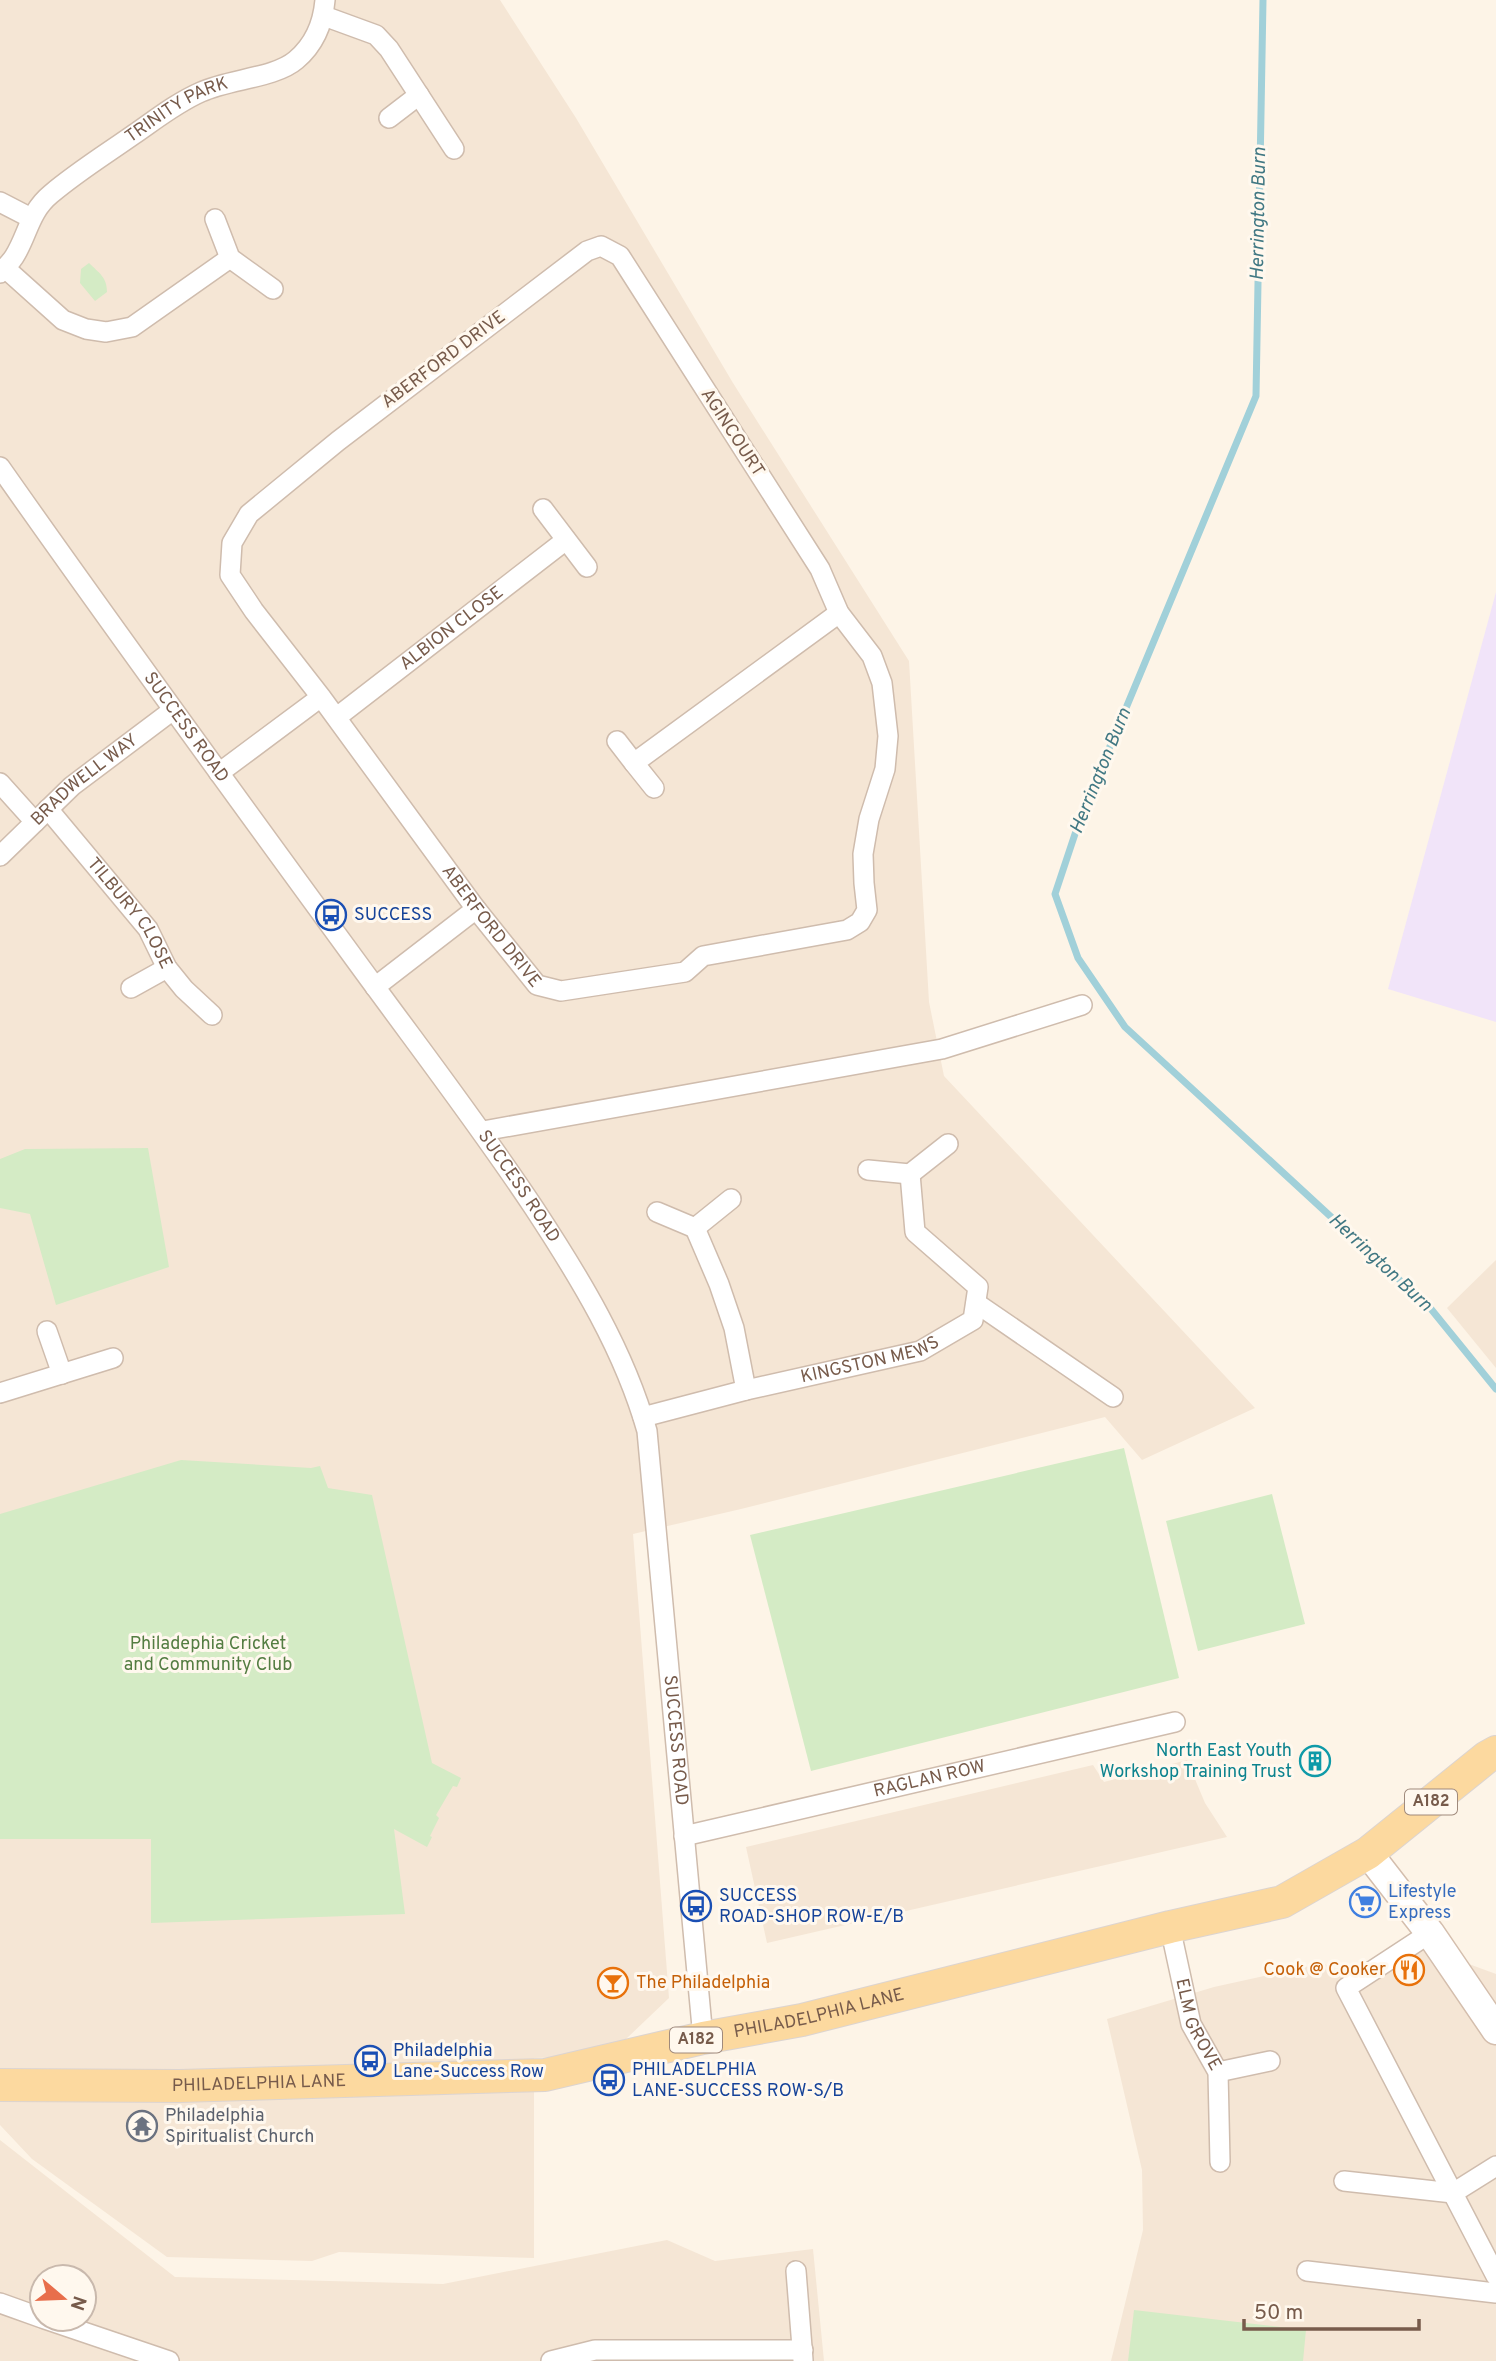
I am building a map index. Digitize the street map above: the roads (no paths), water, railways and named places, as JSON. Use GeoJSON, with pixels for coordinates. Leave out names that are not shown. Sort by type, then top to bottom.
{"type":"FeatureCollection","features":[{"type":"Feature","properties":{"kind":"main road","name":"A182"},"geometry":{"type":"LineString","coordinates":[[1368,1853],[1496,1752]]}},
{"type":"Feature","properties":{"kind":"main road","name":"PHILADELPHIA LANE"},"geometry":{"type":"LineString","coordinates":[[0,2085],[180,2086],[545,2075],[703,2038],[802,2020],[1170,1927],[1283,1902],[1368,1853]]}},
{"type":"Feature","properties":{"kind":"main road"},"geometry":{"type":"LineString","coordinates":[[1368,1853],[1430,1933],[1496,2030]]}},
{"type":"Feature","properties":{"kind":"street","name":"TRINITY PARK"},"geometry":{"type":"LineString","coordinates":[[230,258],[132,327],[106,332],[86,329],[64,320],[2,271],[14,257],[31,218],[48,196],[179,103],[222,83],[281,69],[295,62],[318,34],[324,8],[376,35],[389,49],[454,149]]}},
{"type":"Feature","properties":{"kind":"street"},"geometry":{"type":"LineString","coordinates":[[389,118],[419,95]]}},
{"type":"Feature","properties":{"kind":"street"},"geometry":{"type":"LineString","coordinates":[[0,202],[31,218]]}},
{"type":"Feature","properties":{"kind":"street"},"geometry":{"type":"LineString","coordinates":[[215,219],[230,258],[272,289]]}},
{"type":"Feature","properties":{"kind":"street","name":"ABERFORD DRIVE"},"geometry":{"type":"LineString","coordinates":[[620,256],[601,246],[587,251],[338,441],[249,514],[232,543],[230,575],[254,611],[337,716],[476,909],[537,985],[561,991],[685,972],[704,956],[847,930],[860,922]]}},
{"type":"Feature","properties":{"kind":"street","name":"AGINCOURT"},"geometry":{"type":"LineString","coordinates":[[620,256],[820,569],[839,613],[872,656],[882,682],[888,736],[885,769],[869,819],[863,854],[867,910],[860,922]]}},
{"type":"Feature","properties":{"kind":"street","name":"SUCCESS ROAD"},"geometry":{"type":"LineString","coordinates":[[0,467],[173,710],[483,1131],[554,1238],[614,1343],[635,1390],[650,1452],[703,2038]]}},
{"type":"Feature","properties":{"kind":"street"},"geometry":{"type":"LineString","coordinates":[[543,509],[587,567]]}},
{"type":"Feature","properties":{"kind":"street","name":"ALBION CLOSE"},"geometry":{"type":"LineString","coordinates":[[337,716],[566,540]]}},
{"type":"Feature","properties":{"kind":"street"},"geometry":{"type":"LineString","coordinates":[[634,763],[839,613]]}},
{"type":"Feature","properties":{"kind":"street"},"geometry":{"type":"LineString","coordinates":[[219,773],[321,697]]}},
{"type":"Feature","properties":{"kind":"street","name":"BRADWELL WAY"},"geometry":{"type":"LineString","coordinates":[[0,856],[72,786],[173,710]]}},
{"type":"Feature","properties":{"kind":"street"},"geometry":{"type":"LineString","coordinates":[[617,741],[653,788]]}},
{"type":"Feature","properties":{"kind":"street","name":"TILBURY CLOSE"},"geometry":{"type":"LineString","coordinates":[[0,783],[42,815],[148,929],[167,968],[184,989],[212,1014]]}},
{"type":"Feature","properties":{"kind":"street"},"geometry":{"type":"LineString","coordinates":[[375,987],[476,909]]}},
{"type":"Feature","properties":{"kind":"street"},"geometry":{"type":"LineString","coordinates":[[131,988],[167,968]]}},
{"type":"Feature","properties":{"kind":"street"},"geometry":{"type":"LineString","coordinates":[[483,1131],[942,1049],[1082,1005]]}},
{"type":"Feature","properties":{"kind":"street"},"geometry":{"type":"LineString","coordinates":[[868,1170],[910,1174],[948,1144]]}},
{"type":"Feature","properties":{"kind":"street"},"geometry":{"type":"LineString","coordinates":[[910,1174],[915,1232],[978,1287],[976,1303],[1113,1397]]}},
{"type":"Feature","properties":{"kind":"street"},"geometry":{"type":"LineString","coordinates":[[695,1228],[731,1199]]}},
{"type":"Feature","properties":{"kind":"street"},"geometry":{"type":"LineString","coordinates":[[657,1212],[695,1228],[734,1328],[746,1390]]}},
{"type":"Feature","properties":{"kind":"street","name":"KINGSTON MEWS"},"geometry":{"type":"LineString","coordinates":[[643,1417],[746,1390],[920,1351],[973,1320],[976,1303]]}},
{"type":"Feature","properties":{"kind":"street"},"geometry":{"type":"LineString","coordinates":[[47,1331],[62,1374]]}},
{"type":"Feature","properties":{"kind":"street"},"geometry":{"type":"LineString","coordinates":[[0,1394],[113,1358]]}},
{"type":"Feature","properties":{"kind":"street","name":"RAGLAN ROW"},"geometry":{"type":"LineString","coordinates":[[684,1836],[1175,1722]]}},
{"type":"Feature","properties":{"kind":"street","name":"ELM GROVE"},"geometry":{"type":"LineString","coordinates":[[1170,1927],[1191,2024],[1218,2072],[1220,2162]]}},
{"type":"Feature","properties":{"kind":"street"},"geometry":{"type":"LineString","coordinates":[[1430,1933],[1346,1988],[1496,2276]]}},
{"type":"Feature","properties":{"kind":"street"},"geometry":{"type":"LineString","coordinates":[[1218,2072],[1270,2061]]}},
{"type":"Feature","properties":{"kind":"street"},"geometry":{"type":"LineString","coordinates":[[1344,2182],[1453,2193],[1496,2166]]}},
{"type":"Feature","properties":{"kind":"street"},"geometry":{"type":"LineString","coordinates":[[551,2361],[595,2350],[803,2355],[796,2271]]}},
{"type":"Feature","properties":{"kind":"street"},"geometry":{"type":"LineString","coordinates":[[1307,2271],[1496,2293]]}},
{"type":"Feature","properties":{"kind":"street"},"geometry":{"type":"LineString","coordinates":[[0,2304],[28,2313]]}},
{"type":"Feature","properties":{"kind":"street"},"geometry":{"type":"LineString","coordinates":[[76,2333],[120,2353],[169,2361]]}},
{"type":"Feature","properties":{"kind":"waterway","name":"Herrington Burn"},"geometry":{"type":"LineString","coordinates":[[1263,0],[1256,396],[1081,816],[1055,894],[1078,958],[1125,1027],[1431,1309],[1496,1389]]}},
{"type":"Feature","properties":{"kind":"place","name":"SUCCESS"},"geometry":{"type":"Point","coordinates":[331,915]}},
{"type":"Feature","properties":{"kind":"place","name":"North East Youth Workshop Training Trust"},"geometry":{"type":"Point","coordinates":[1315,1761]}},
{"type":"Feature","properties":{"kind":"place","name":"Lifestyle Express"},"geometry":{"type":"Point","coordinates":[1365,1902]}},
{"type":"Feature","properties":{"kind":"place","name":"SUCCESS ROAD-SHOP ROW-E/B"},"geometry":{"type":"Point","coordinates":[696,1906]}},
{"type":"Feature","properties":{"kind":"place","name":"Cook @ Cooker"},"geometry":{"type":"Point","coordinates":[1409,1970]}},
{"type":"Feature","properties":{"kind":"place","name":"The Philadelphia"},"geometry":{"type":"Point","coordinates":[613,1983]}},
{"type":"Feature","properties":{"kind":"place","name":"Philadelphia Lane-Success Row"},"geometry":{"type":"Point","coordinates":[370,2061]}},
{"type":"Feature","properties":{"kind":"place","name":"PHILADELPHIA LANE-SUCCESS ROW-S/B"},"geometry":{"type":"Point","coordinates":[609,2080]}},
{"type":"Feature","properties":{"kind":"place","name":"Philadelphia Spiritualist Church"},"geometry":{"type":"Point","coordinates":[142,2126]}},
{"type":"Feature","properties":{"kind":"park label","name":"Philadephia Cricket and Community Club"},"geometry":{"type":"Point","coordinates":[208,1654]}}]}
